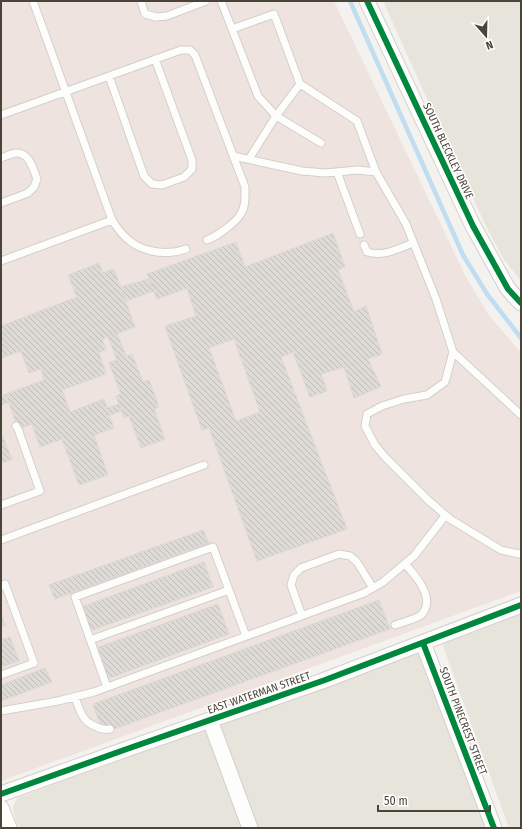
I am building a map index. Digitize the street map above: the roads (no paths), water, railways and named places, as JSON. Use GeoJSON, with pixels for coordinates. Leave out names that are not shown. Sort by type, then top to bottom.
{"type":"FeatureCollection","features":[{"type":"Feature","properties":{"kind":"street","name":"SOUTH BLECKLEY DRIVE"},"geometry":{"type":"LineString","coordinates":[[367,1],[473,226],[508,289],[521,303]]}},
{"type":"Feature","properties":{"kind":"street","name":"EAST WATERMAN STREET"},"geometry":{"type":"LineString","coordinates":[[1,794],[325,680],[521,605]]}},
{"type":"Feature","properties":{"kind":"street","name":"SOUTH PINECREST STREET"},"geometry":{"type":"LineString","coordinates":[[423,643],[494,828]]}},
{"type":"Feature","properties":{"kind":"street"},"geometry":{"type":"LineString","coordinates":[[210,720],[250,828]]}},
{"type":"Feature","properties":{"kind":"street"},"geometry":{"type":"LineString","coordinates":[[1,808],[9,828]]}},
{"type":"Feature","properties":{"kind":"lane"},"geometry":{"type":"LineString","coordinates":[[33,1],[112,220],[121,233],[131,242],[143,249],[159,252],[174,252],[186,249]]}},
{"type":"Feature","properties":{"kind":"lane"},"geometry":{"type":"LineString","coordinates":[[141,1],[145,14],[156,17],[167,16],[206,1]]}},
{"type":"Feature","properties":{"kind":"lane"},"geometry":{"type":"LineString","coordinates":[[221,1],[258,96],[276,116],[320,143]]}},
{"type":"Feature","properties":{"kind":"lane"},"geometry":{"type":"LineString","coordinates":[[232,29],[274,14],[300,84],[357,121],[376,172],[406,224],[436,299],[453,352],[521,415]]}},
{"type":"Feature","properties":{"kind":"lane"},"geometry":{"type":"LineString","coordinates":[[1,115],[181,50],[190,50],[195,55],[245,187],[245,200],[240,215],[214,238],[207,240]]}},
{"type":"Feature","properties":{"kind":"lane"},"geometry":{"type":"LineString","coordinates":[[109,76],[144,176],[152,184],[162,185],[184,177],[192,170],[192,160],[155,59]]}},
{"type":"Feature","properties":{"kind":"lane"},"geometry":{"type":"LineString","coordinates":[[249,159],[276,116],[300,84]]}},
{"type":"Feature","properties":{"kind":"lane"},"geometry":{"type":"LineString","coordinates":[[1,158],[16,153],[24,155],[30,160],[37,179],[34,187],[28,193],[1,203]]}},
{"type":"Feature","properties":{"kind":"lane"},"geometry":{"type":"LineString","coordinates":[[233,156],[302,171],[325,173],[358,170],[376,172]]}},
{"type":"Feature","properties":{"kind":"lane"},"geometry":{"type":"LineString","coordinates":[[337,172],[360,234]]}},
{"type":"Feature","properties":{"kind":"lane"},"geometry":{"type":"LineString","coordinates":[[1,262],[112,220]]}},
{"type":"Feature","properties":{"kind":"lane"},"geometry":{"type":"LineString","coordinates":[[364,245],[367,252],[384,254],[413,243]]}},
{"type":"Feature","properties":{"kind":"lane"},"geometry":{"type":"LineString","coordinates":[[453,352],[445,382],[427,394],[382,406],[367,414],[365,426],[375,445],[384,457],[445,516],[501,550],[519,554],[521,553]]}},
{"type":"Feature","properties":{"kind":"lane"},"geometry":{"type":"LineString","coordinates":[[1,505],[40,491],[16,426]]}},
{"type":"Feature","properties":{"kind":"lane"},"geometry":{"type":"LineString","coordinates":[[1,540],[204,465]]}},
{"type":"Feature","properties":{"kind":"lane"},"geometry":{"type":"LineString","coordinates":[[1,711],[58,701],[94,692],[364,593],[383,582],[414,556],[445,516]]}},
{"type":"Feature","properties":{"kind":"lane"},"geometry":{"type":"LineString","coordinates":[[108,687],[75,597],[213,547],[246,636]]}},
{"type":"Feature","properties":{"kind":"lane"},"geometry":{"type":"LineString","coordinates":[[302,616],[292,585],[294,575],[301,568],[339,554],[350,556],[357,562],[373,588]]}},
{"type":"Feature","properties":{"kind":"lane"},"geometry":{"type":"LineString","coordinates":[[395,625],[421,616],[426,608],[427,600],[424,589],[419,580],[405,564]]}},
{"type":"Feature","properties":{"kind":"lane"},"geometry":{"type":"LineString","coordinates":[[1,586],[5,584],[34,662],[1,675]]}},
{"type":"Feature","properties":{"kind":"lane"},"geometry":{"type":"LineString","coordinates":[[90,640],[229,590]]}},
{"type":"Feature","properties":{"kind":"lane"},"geometry":{"type":"LineString","coordinates":[[75,697],[83,718],[99,728],[106,730],[110,728]]}},
{"type":"Feature","properties":{"kind":"waterway"},"geometry":{"type":"LineString","coordinates":[[350,1],[463,255],[487,294],[521,338]]}}]}
